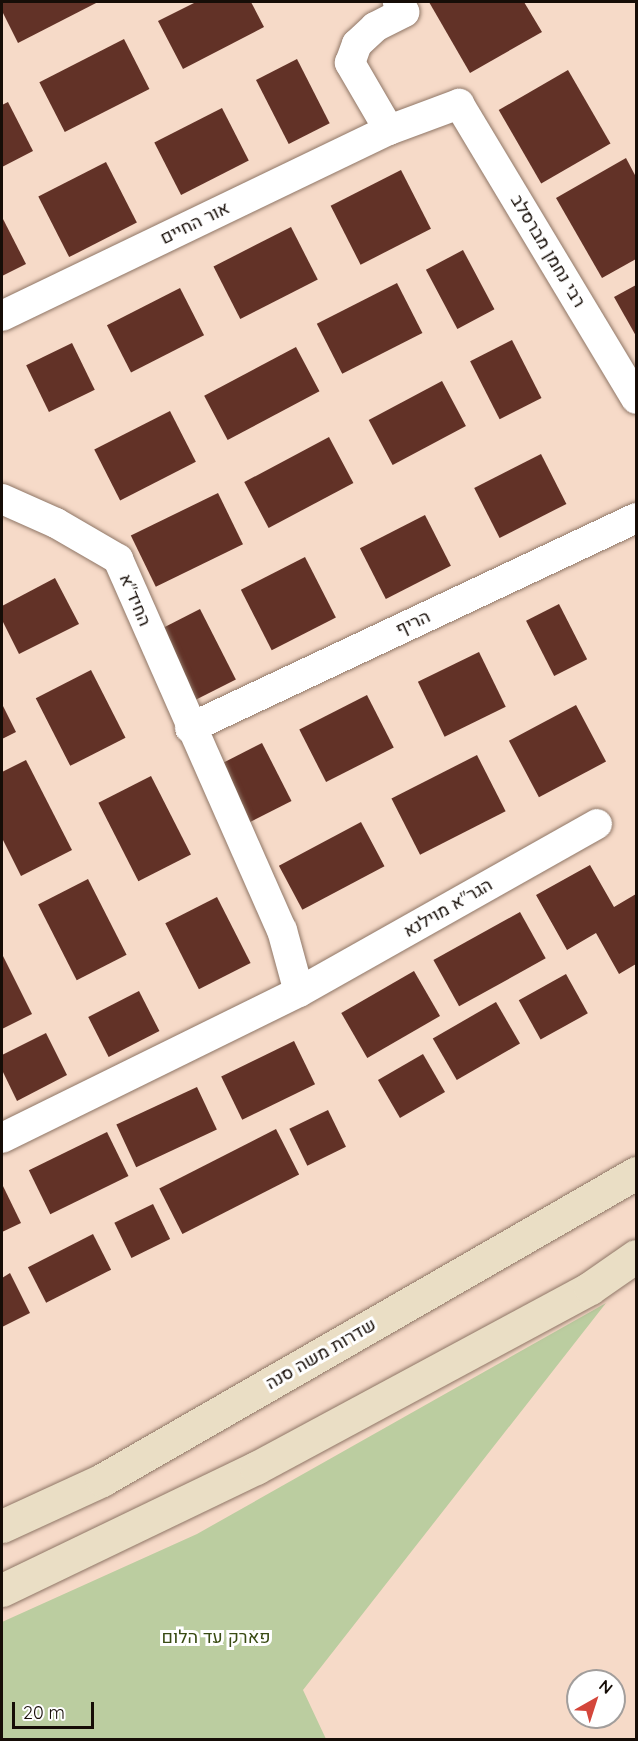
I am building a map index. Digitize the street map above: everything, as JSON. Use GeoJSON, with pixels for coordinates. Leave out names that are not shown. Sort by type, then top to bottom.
{"type":"FeatureCollection","features":[{"type":"Feature","properties":{"kind":"main road","name":"שדרות משה סנה"},"geometry":{"type":"LineString","coordinates":[[2,1526],[102,1480],[636,1173]]}},
{"type":"Feature","properties":{"kind":"main road"},"geometry":{"type":"LineString","coordinates":[[2,1590],[255,1468],[590,1288],[636,1256]]}},
{"type":"Feature","properties":{"kind":"street"},"geometry":{"type":"LineString","coordinates":[[389,130],[350,63],[357,44],[401,7]]}},
{"type":"Feature","properties":{"kind":"street","name":"אור החיים"},"geometry":{"type":"LineString","coordinates":[[2,316],[389,130],[459,104]]}},
{"type":"Feature","properties":{"kind":"street","name":"רבי נחמן מברסלב"},"geometry":{"type":"LineString","coordinates":[[459,104],[636,399]]}},
{"type":"Feature","properties":{"kind":"street","name":"החיד\"א"},"geometry":{"type":"LineString","coordinates":[[2,499],[56,522],[118,559],[190,728]]}},
{"type":"Feature","properties":{"kind":"street","name":"הריף"},"geometry":{"type":"LineString","coordinates":[[190,728],[636,518]]}},
{"type":"Feature","properties":{"kind":"street"},"geometry":{"type":"LineString","coordinates":[[190,728],[282,930],[299,992]]}},
{"type":"Feature","properties":{"kind":"street","name":"הגר\"א מוילנא"},"geometry":{"type":"LineString","coordinates":[[2,1138],[299,992],[597,824]]}},
{"type":"Feature","properties":{"kind":"green space","name":"פארק עד הלום"},"geometry":{"type":"Polygon","coordinates":[[[606,1303],[303,1690],[326,1739],[2,1739],[2,1622],[197,1534],[606,1303]]]}},
{"type":"Feature","properties":{"kind":"building"},"geometry":{"type":"Polygon","coordinates":[[[2,2],[98,2],[18,43],[2,11],[2,2]]]}},
{"type":"Feature","properties":{"kind":"building"},"geometry":{"type":"Polygon","coordinates":[[[196,2],[251,2],[264,27],[183,69],[158,21],[196,2]]]}},
{"type":"Feature","properties":{"kind":"building"},"geometry":{"type":"Polygon","coordinates":[[[429,2],[524,2],[542,32],[470,73],[429,2]]]}},
{"type":"Feature","properties":{"kind":"building"},"geometry":{"type":"Polygon","coordinates":[[[124,39],[149,89],[65,132],[39,82],[124,39]]]}},
{"type":"Feature","properties":{"kind":"building"},"geometry":{"type":"Polygon","coordinates":[[[297,59],[330,123],[289,144],[256,80],[297,59]]]}},
{"type":"Feature","properties":{"kind":"building"},"geometry":{"type":"Polygon","coordinates":[[[568,70],[610,144],[541,184],[499,110],[568,70]]]}},
{"type":"Feature","properties":{"kind":"building"},"geometry":{"type":"Polygon","coordinates":[[[8,102],[33,151],[2,167],[2,105],[8,102]]]}},
{"type":"Feature","properties":{"kind":"building"},"geometry":{"type":"Polygon","coordinates":[[[222,108],[249,161],[181,195],[154,143],[222,108]]]}},
{"type":"Feature","properties":{"kind":"building"},"geometry":{"type":"Polygon","coordinates":[[[626,158],[636,177],[636,259],[602,278],[556,198],[626,158]]]}},
{"type":"Feature","properties":{"kind":"building"},"geometry":{"type":"Polygon","coordinates":[[[106,162],[137,223],[69,257],[38,197],[106,162]]]}},
{"type":"Feature","properties":{"kind":"building"},"geometry":{"type":"Polygon","coordinates":[[[401,170],[431,229],[361,265],[331,206],[401,170]]]}},
{"type":"Feature","properties":{"kind":"building"},"geometry":{"type":"Polygon","coordinates":[[[2,217],[26,264],[2,276],[2,217]]]}},
{"type":"Feature","properties":{"kind":"building"},"geometry":{"type":"Polygon","coordinates":[[[291,227],[318,280],[240,319],[213,266],[291,227]]]}},
{"type":"Feature","properties":{"kind":"building"},"geometry":{"type":"Polygon","coordinates":[[[463,250],[494,309],[457,329],[426,270],[463,250]]]}},
{"type":"Feature","properties":{"kind":"building"},"geometry":{"type":"Polygon","coordinates":[[[397,283],[422,333],[342,374],[317,324],[397,283]]]}},
{"type":"Feature","properties":{"kind":"building"},"geometry":{"type":"Polygon","coordinates":[[[636,285],[636,336],[614,297],[636,285]]]}},
{"type":"Feature","properties":{"kind":"building"},"geometry":{"type":"Polygon","coordinates":[[[180,288],[204,335],[131,372],[107,325],[180,288]]]}},
{"type":"Feature","properties":{"kind":"building"},"geometry":{"type":"Polygon","coordinates":[[[512,340],[542,398],[500,419],[470,361],[512,340]]]}},
{"type":"Feature","properties":{"kind":"building"},"geometry":{"type":"Polygon","coordinates":[[[72,343],[95,390],[49,412],[26,365],[72,343]]]}},
{"type":"Feature","properties":{"kind":"building"},"geometry":{"type":"Polygon","coordinates":[[[296,347],[319,391],[228,440],[204,396],[296,347]]]}},
{"type":"Feature","properties":{"kind":"building"},"geometry":{"type":"Polygon","coordinates":[[[442,381],[466,426],[393,465],[369,420],[442,381]]]}},
{"type":"Feature","properties":{"kind":"building"},"geometry":{"type":"Polygon","coordinates":[[[170,411],[196,462],[120,500],[94,450],[170,411]]]}},
{"type":"Feature","properties":{"kind":"building"},"geometry":{"type":"Polygon","coordinates":[[[329,437],[353,483],[269,528],[244,482],[329,437]]]}},
{"type":"Feature","properties":{"kind":"building"},"geometry":{"type":"Polygon","coordinates":[[[541,454],[566,504],[500,538],[474,488],[541,454]]]}},
{"type":"Feature","properties":{"kind":"building"},"geometry":{"type":"Polygon","coordinates":[[[218,493],[243,544],[156,587],[131,536],[218,493]]]}},
{"type":"Feature","properties":{"kind":"building"},"geometry":{"type":"Polygon","coordinates":[[[425,515],[451,566],[386,599],[360,548],[425,515]]]}},
{"type":"Feature","properties":{"kind":"building"},"geometry":{"type":"Polygon","coordinates":[[[305,557],[336,618],[272,650],[241,590],[305,557]]]}},
{"type":"Feature","properties":{"kind":"building"},"geometry":{"type":"Polygon","coordinates":[[[55,578],[79,624],[19,654],[2,620],[2,606],[55,578]]]}},
{"type":"Feature","properties":{"kind":"building"},"geometry":{"type":"Polygon","coordinates":[[[559,604],[587,659],[554,676],[526,621],[559,604]]]}},
{"type":"Feature","properties":{"kind":"building"},"geometry":{"type":"Polygon","coordinates":[[[200,609],[236,679],[196,700],[160,629],[200,609]]]}},
{"type":"Feature","properties":{"kind":"building"},"geometry":{"type":"Polygon","coordinates":[[[479,652],[506,707],[445,737],[418,682],[479,652]]]}},
{"type":"Feature","properties":{"kind":"building"},"geometry":{"type":"Polygon","coordinates":[[[91,670],[126,738],[70,766],[36,698],[91,670]]]}},
{"type":"Feature","properties":{"kind":"building"},"geometry":{"type":"Polygon","coordinates":[[[367,695],[394,748],[326,782],[299,730],[367,695]]]}},
{"type":"Feature","properties":{"kind":"building"},"geometry":{"type":"Polygon","coordinates":[[[2,704],[16,732],[2,739],[2,704]]]}},
{"type":"Feature","properties":{"kind":"building"},"geometry":{"type":"Polygon","coordinates":[[[576,705],[606,762],[539,797],[509,741],[576,705]]]}},
{"type":"Feature","properties":{"kind":"building"},"geometry":{"type":"Polygon","coordinates":[[[262,743],[292,801],[243,826],[213,768],[262,743]]]}},
{"type":"Feature","properties":{"kind":"building"},"geometry":{"type":"Polygon","coordinates":[[[477,755],[506,811],[420,855],[391,799],[477,755]]]}},
{"type":"Feature","properties":{"kind":"building"},"geometry":{"type":"Polygon","coordinates":[[[26,760],[72,850],[21,876],[2,838],[2,772],[26,760]]]}},
{"type":"Feature","properties":{"kind":"building"},"geometry":{"type":"Polygon","coordinates":[[[151,776],[191,854],[138,881],[98,803],[151,776]]]}},
{"type":"Feature","properties":{"kind":"building"},"geometry":{"type":"Polygon","coordinates":[[[361,822],[384,866],[302,910],[279,866],[361,822]]]}},
{"type":"Feature","properties":{"kind":"building"},"geometry":{"type":"Polygon","coordinates":[[[590,865],[614,907],[636,894],[636,964],[619,974],[596,933],[567,950],[536,895],[590,865]]]}},
{"type":"Feature","properties":{"kind":"building"},"geometry":{"type":"Polygon","coordinates":[[[88,879],[127,955],[77,980],[38,904],[88,879]]]}},
{"type":"Feature","properties":{"kind":"building"},"geometry":{"type":"Polygon","coordinates":[[[217,897],[251,963],[199,989],[165,923],[217,897]]]}},
{"type":"Feature","properties":{"kind":"building"},"geometry":{"type":"Polygon","coordinates":[[[520,912],[546,958],[459,1006],[433,960],[520,912]]]}},
{"type":"Feature","properties":{"kind":"building"},"geometry":{"type":"Polygon","coordinates":[[[2,954],[32,1014],[2,1029],[2,954]]]}},
{"type":"Feature","properties":{"kind":"building"},"geometry":{"type":"Polygon","coordinates":[[[414,971],[440,1016],[367,1058],[341,1013],[414,971]]]}},
{"type":"Feature","properties":{"kind":"building"},"geometry":{"type":"Polygon","coordinates":[[[566,974],[588,1013],[541,1040],[519,1000],[566,974]]]}},
{"type":"Feature","properties":{"kind":"building"},"geometry":{"type":"Polygon","coordinates":[[[139,991],[159,1031],[109,1057],[88,1017],[139,991]]]}},
{"type":"Feature","properties":{"kind":"building"},"geometry":{"type":"Polygon","coordinates":[[[496,1002],[520,1044],[457,1080],[433,1038],[496,1002]]]}},
{"type":"Feature","properties":{"kind":"building"},"geometry":{"type":"Polygon","coordinates":[[[46,1033],[67,1075],[17,1101],[2,1070],[2,1055],[46,1033]]]}},
{"type":"Feature","properties":{"kind":"building"},"geometry":{"type":"Polygon","coordinates":[[[294,1041],[315,1084],[242,1120],[221,1077],[294,1041]]]}},
{"type":"Feature","properties":{"kind":"building"},"geometry":{"type":"Polygon","coordinates":[[[423,1054],[445,1092],[400,1118],[378,1080],[423,1054]]]}},
{"type":"Feature","properties":{"kind":"building"},"geometry":{"type":"Polygon","coordinates":[[[197,1087],[217,1130],[136,1167],[116,1125],[197,1087]]]}},
{"type":"Feature","properties":{"kind":"building"},"geometry":{"type":"Polygon","coordinates":[[[328,1110],[346,1147],[307,1166],[289,1129],[328,1110]]]}},
{"type":"Feature","properties":{"kind":"building"},"geometry":{"type":"Polygon","coordinates":[[[276,1129],[299,1174],[182,1234],[159,1188],[276,1129]]]}},
{"type":"Feature","properties":{"kind":"building"},"geometry":{"type":"Polygon","coordinates":[[[107,1132],[128,1176],[50,1214],[29,1170],[107,1132]]]}},
{"type":"Feature","properties":{"kind":"building"},"geometry":{"type":"Polygon","coordinates":[[[2,1184],[21,1223],[2,1232],[2,1184]]]}},
{"type":"Feature","properties":{"kind":"building"},"geometry":{"type":"Polygon","coordinates":[[[153,1204],[170,1239],[131,1258],[114,1223],[153,1204]]]}},
{"type":"Feature","properties":{"kind":"building"},"geometry":{"type":"Polygon","coordinates":[[[93,1234],[111,1270],[46,1303],[28,1267],[93,1234]]]}},
{"type":"Feature","properties":{"kind":"building"},"geometry":{"type":"Polygon","coordinates":[[[10,1273],[30,1313],[2,1327],[2,1278],[10,1273]]]}}]}
